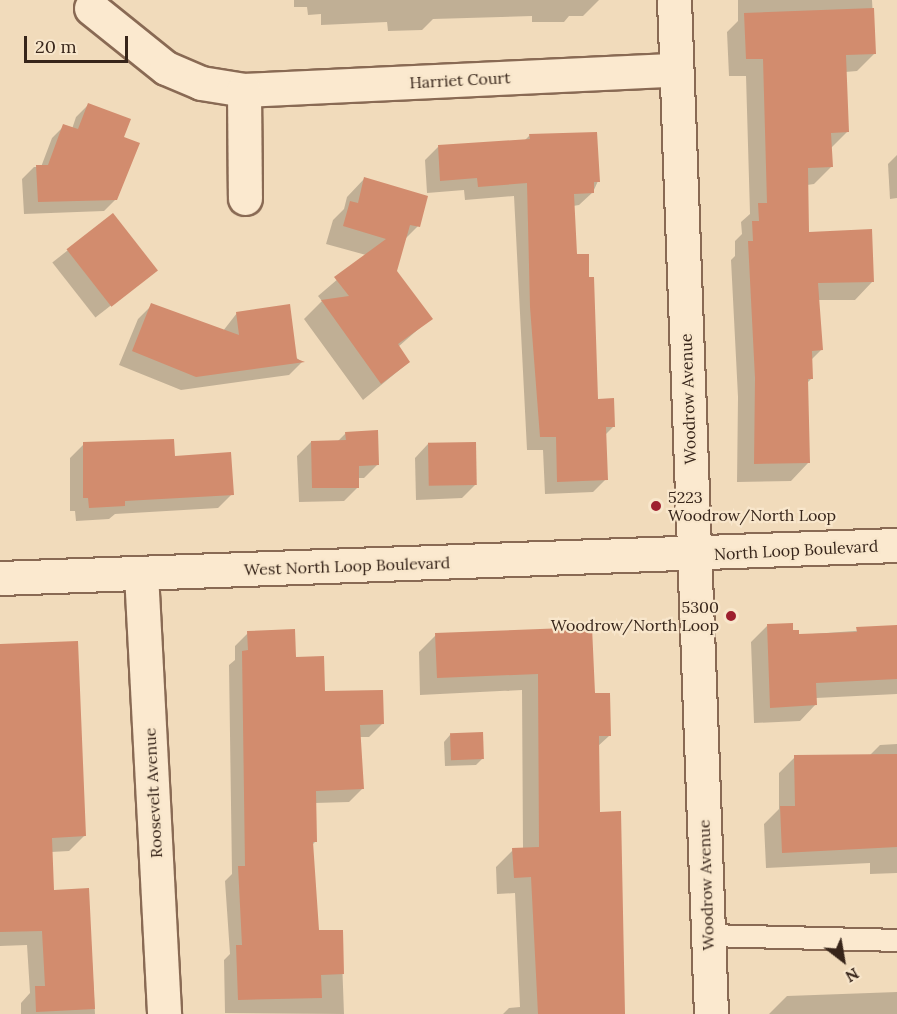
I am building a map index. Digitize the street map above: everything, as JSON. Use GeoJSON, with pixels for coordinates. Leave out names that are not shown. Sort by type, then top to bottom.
{"type":"FeatureCollection","features":[{"type":"Feature","properties":{"kind":"street","name":"Woodrow Avenue"},"geometry":{"type":"LineString","coordinates":[[674,0],[711,1014]]}},
{"type":"Feature","properties":{"kind":"street","name":"Harriet Court"},"geometry":{"type":"LineString","coordinates":[[92,8],[166,68],[201,83],[244,90],[676,70]]}},
{"type":"Feature","properties":{"kind":"street"},"geometry":{"type":"LineString","coordinates":[[244,90],[244,198]]}},
{"type":"Feature","properties":{"kind":"street","name":"North Loop Boulevard"},"geometry":{"type":"LineString","coordinates":[[694,554],[897,545]]}},
{"type":"Feature","properties":{"kind":"street","name":"West North Loop Boulevard"},"geometry":{"type":"LineString","coordinates":[[0,578],[694,554]]}},
{"type":"Feature","properties":{"kind":"street","name":"Roosevelt Avenue"},"geometry":{"type":"LineString","coordinates":[[141,573],[164,1014]]}},
{"type":"Feature","properties":{"kind":"lane"},"geometry":{"type":"LineString","coordinates":[[708,935],[897,940]]}},
{"type":"Feature","properties":{"kind":"building"},"geometry":{"type":"Polygon","coordinates":[[[874,8],[876,54],[846,55],[849,132],[831,133],[833,167],[808,168],[809,232],[872,229],[874,282],[818,283],[823,350],[812,351],[813,379],[808,379],[810,463],[754,464],[755,378],[748,241],[753,241],[752,221],[759,221],[758,203],[767,203],[763,59],[746,59],[744,13],[874,8]]]}},
{"type":"Feature","properties":{"kind":"building"},"geometry":{"type":"Polygon","coordinates":[[[88,103],[131,119],[124,137],[140,143],[117,200],[38,202],[36,165],[48,165],[63,124],[78,129],[88,103]]]}},
{"type":"Feature","properties":{"kind":"building"},"geometry":{"type":"Polygon","coordinates":[[[597,132],[600,182],[594,182],[594,193],[574,194],[577,254],[589,254],[589,277],[594,277],[598,399],[614,398],[615,427],[606,427],[608,480],[557,482],[556,437],[540,437],[530,307],[527,183],[478,187],[477,178],[440,181],[438,145],[530,139],[529,134],[597,132]]]}},
{"type":"Feature","properties":{"kind":"building"},"geometry":{"type":"Polygon","coordinates":[[[364,177],[428,196],[420,227],[410,225],[397,271],[433,319],[398,344],[410,362],[381,384],[321,300],[349,296],[334,277],[386,239],[343,226],[350,201],[358,203],[364,177]]]}},
{"type":"Feature","properties":{"kind":"building"},"geometry":{"type":"Polygon","coordinates":[[[113,213],[158,271],[111,307],[67,249],[113,213]]]}},
{"type":"Feature","properties":{"kind":"building"},"geometry":{"type":"Polygon","coordinates":[[[151,303],[239,335],[236,312],[290,304],[297,359],[305,362],[196,377],[132,351],[151,303]]]}},
{"type":"Feature","properties":{"kind":"building"},"geometry":{"type":"Polygon","coordinates":[[[378,430],[379,465],[359,466],[359,488],[312,488],[311,441],[346,440],[345,432],[378,430]]]}},
{"type":"Feature","properties":{"kind":"building"},"geometry":{"type":"Polygon","coordinates":[[[174,439],[175,456],[231,452],[234,495],[125,501],[125,506],[89,508],[88,498],[83,498],[83,442],[174,439]]]}},
{"type":"Feature","properties":{"kind":"building"},"geometry":{"type":"Polygon","coordinates":[[[476,442],[477,485],[429,486],[428,443],[476,442]]]}},
{"type":"Feature","properties":{"kind":"building"},"geometry":{"type":"Polygon","coordinates":[[[793,623],[793,630],[799,630],[799,634],[857,632],[856,627],[897,625],[897,679],[816,683],[817,705],[770,708],[767,624],[793,623]]]}},
{"type":"Feature","properties":{"kind":"building"},"geometry":{"type":"Polygon","coordinates":[[[592,627],[595,693],[610,693],[611,736],[599,736],[600,812],[621,811],[625,1014],[538,1014],[531,877],[514,878],[512,848],[539,847],[538,674],[437,678],[435,633],[592,627]]]}},
{"type":"Feature","properties":{"kind":"building"},"geometry":{"type":"Polygon","coordinates":[[[295,629],[296,657],[324,656],[325,691],[383,690],[384,724],[360,725],[364,789],[316,791],[317,842],[313,842],[319,930],[343,930],[344,974],[321,975],[322,998],[238,1000],[236,945],[242,945],[238,866],[245,866],[242,651],[248,650],[247,631],[295,629]]]}},
{"type":"Feature","properties":{"kind":"building"},"geometry":{"type":"Polygon","coordinates":[[[78,641],[86,836],[52,838],[54,890],[89,888],[95,1009],[36,1012],[35,986],[45,986],[42,931],[0,932],[0,644],[78,641]]]}},
{"type":"Feature","properties":{"kind":"building"},"geometry":{"type":"Polygon","coordinates":[[[483,732],[484,759],[451,760],[450,733],[483,732]]]}},
{"type":"Feature","properties":{"kind":"building"},"geometry":{"type":"Polygon","coordinates":[[[897,754],[897,847],[782,853],[780,806],[795,806],[794,755],[897,754]]]}},
{"type":"Feature","properties":{"kind":"place","name":"5223 Woodrow/North Loop"},"geometry":{"type":"Point","coordinates":[656,506]}},
{"type":"Feature","properties":{"kind":"place","name":"5300 Woodrow/North Loop"},"geometry":{"type":"Point","coordinates":[731,616]}}]}
